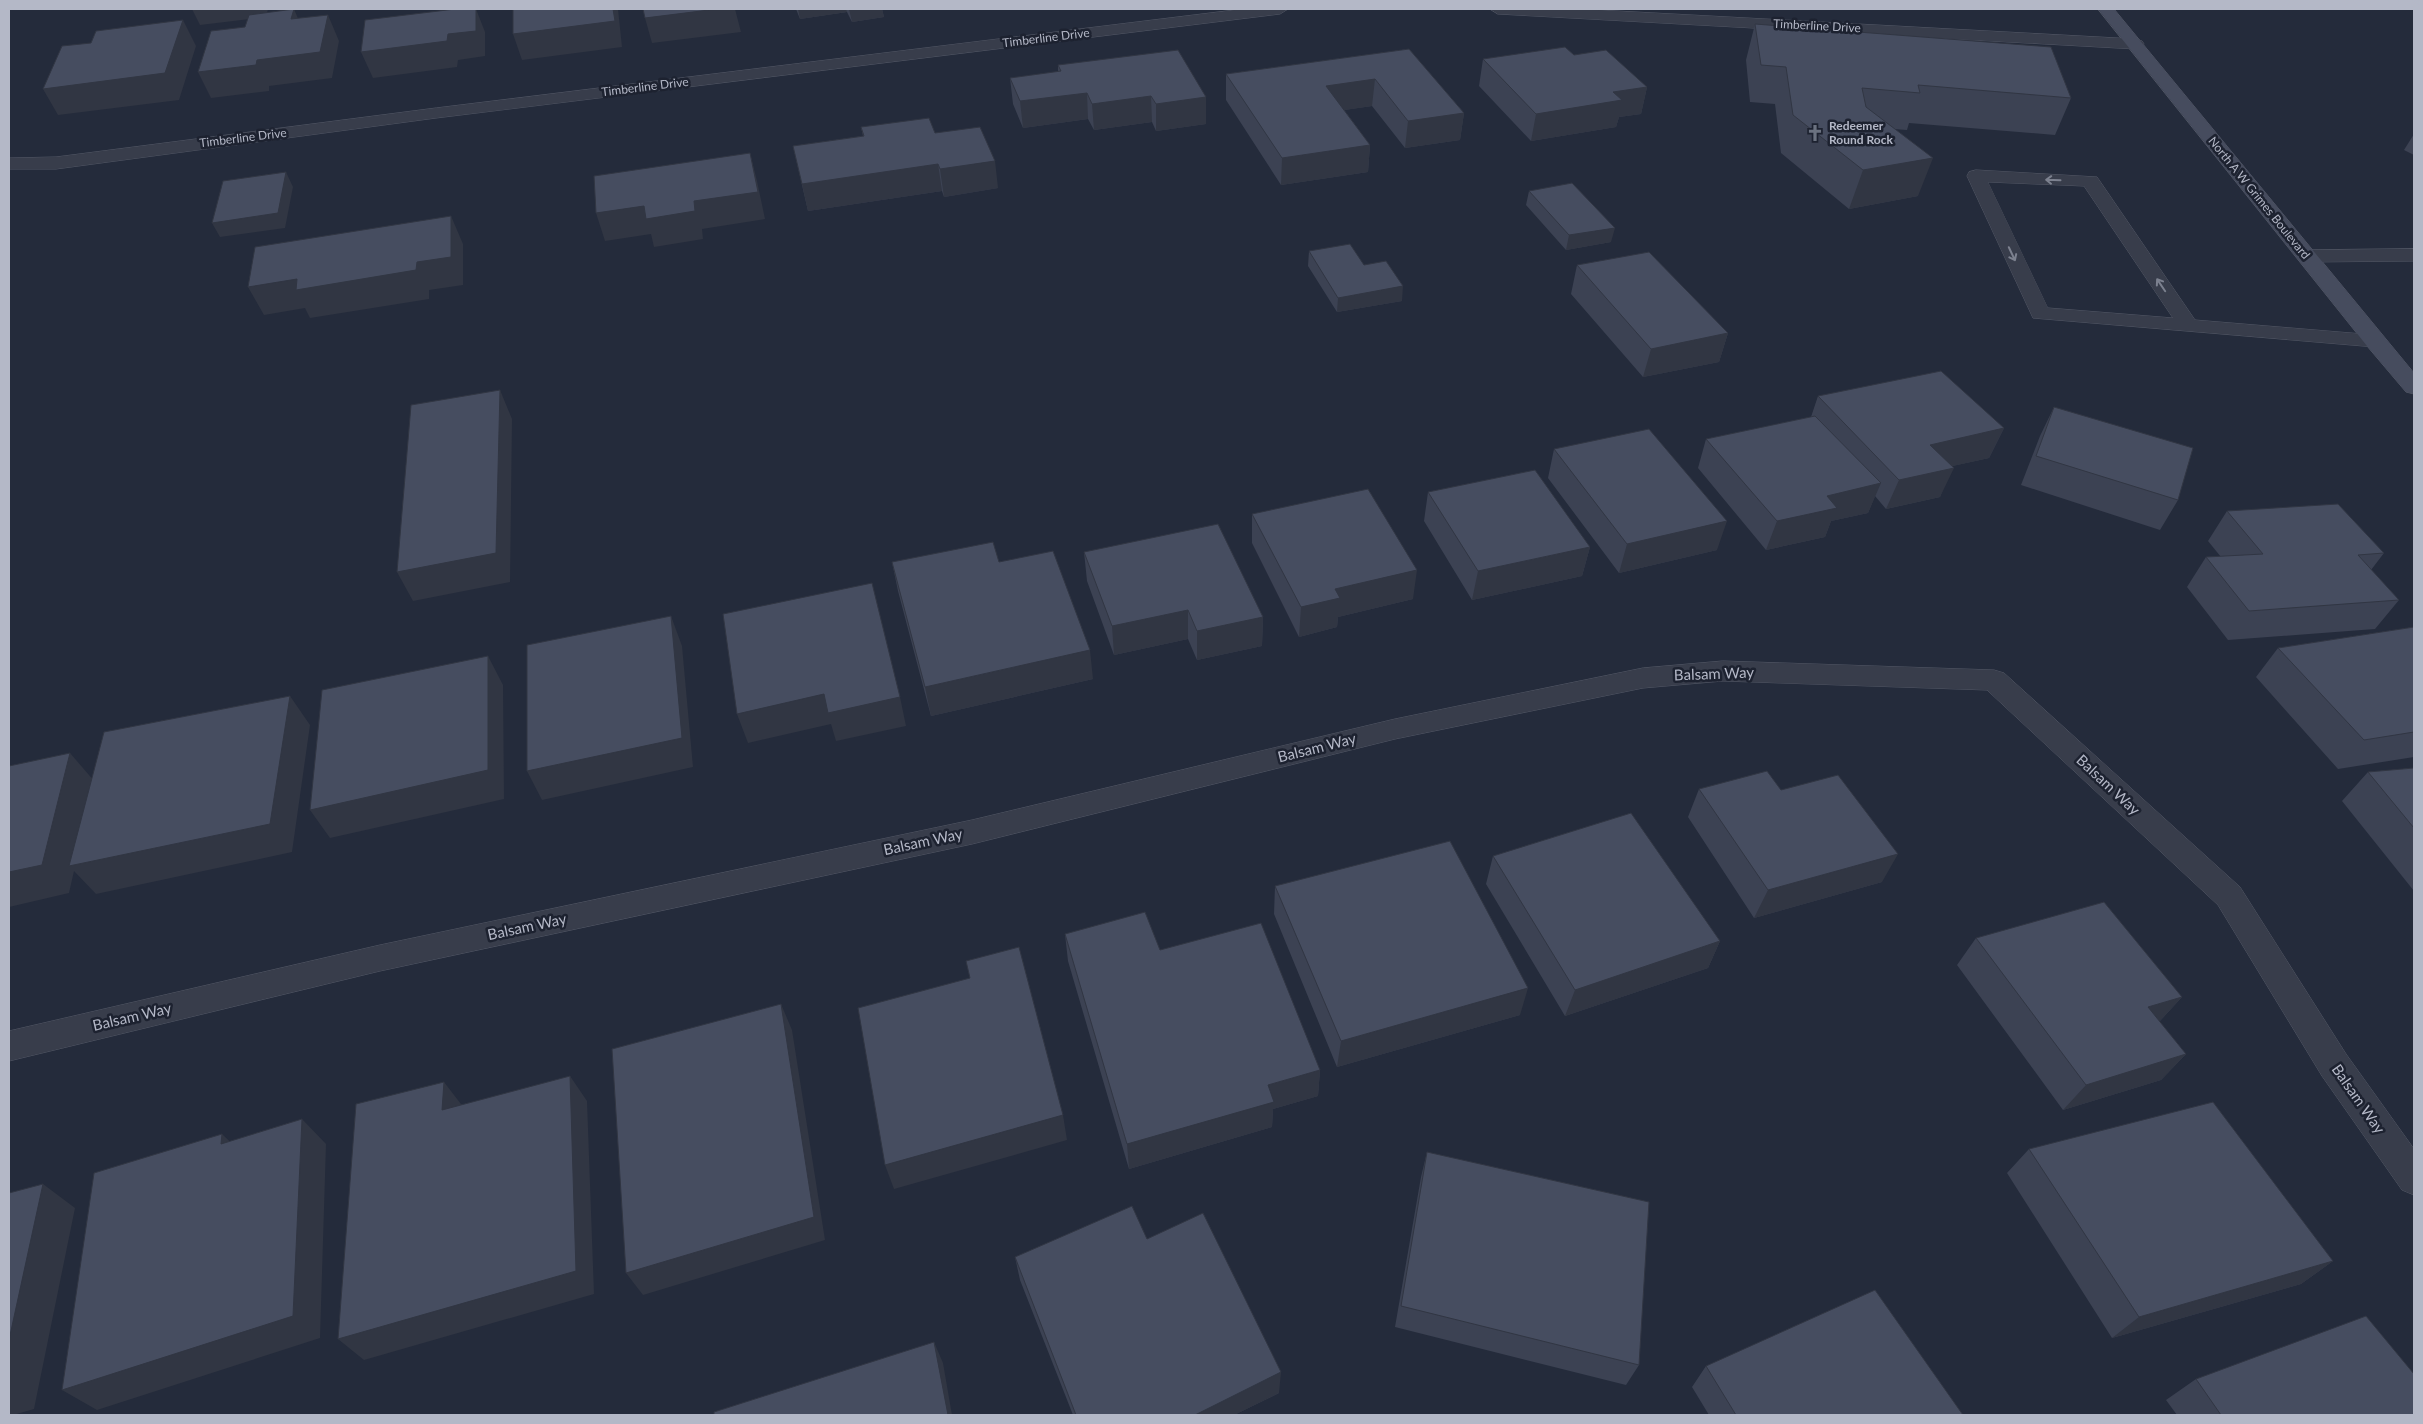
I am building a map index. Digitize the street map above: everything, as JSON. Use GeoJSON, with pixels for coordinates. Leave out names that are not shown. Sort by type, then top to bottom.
{"type":"FeatureCollection","features":[{"type":"Feature","properties":{"kind":"main road","name":"North A W Grimes Boulevard"},"geometry":{"type":"LineString","coordinates":[[2106,9],[2414,387]]}},
{"type":"Feature","properties":{"kind":"street","name":"Timberline Drive"},"geometry":{"type":"LineString","coordinates":[[9,164],[56,163],[436,113],[1280,9]]}},
{"type":"Feature","properties":{"kind":"street","name":"Timberline Drive"},"geometry":{"type":"LineString","coordinates":[[1498,9],[2136,44]]}},
{"type":"Feature","properties":{"kind":"street"},"geometry":{"type":"LineString","coordinates":[[2188,325],[2090,181],[1976,176],[2040,314],[2375,341]]}},
{"type":"Feature","properties":{"kind":"street"},"geometry":{"type":"LineString","coordinates":[[2306,256],[2414,255]]}},
{"type":"Feature","properties":{"kind":"street","name":"Balsam Way"},"geometry":{"type":"LineString","coordinates":[[9,1046],[380,958],[972,832],[1395,729],[1643,678],[1723,671],[1994,680],[2229,896],[2334,1065],[2414,1178]]}},
{"type":"Feature","properties":{"kind":"building"},"geometry":{"type":"Polygon","coordinates":[[[294,9],[291,19],[328,15],[320,52],[257,60],[256,65],[198,72],[211,31],[245,27],[249,15],[294,9]]]}},
{"type":"Feature","properties":{"kind":"building"},"geometry":{"type":"Polygon","coordinates":[[[455,9],[476,9],[476,31],[448,34],[447,41],[361,52],[365,20],[455,9]]]}},
{"type":"Feature","properties":{"kind":"building"},"geometry":{"type":"Polygon","coordinates":[[[513,9],[613,9],[615,21],[513,34],[513,9]]]}},
{"type":"Feature","properties":{"kind":"building"},"geometry":{"type":"Polygon","coordinates":[[[643,9],[717,9],[645,18],[643,9]]]}},
{"type":"Feature","properties":{"kind":"building"},"geometry":{"type":"Polygon","coordinates":[[[183,20],[165,73],[43,89],[62,46],[91,43],[96,31],[183,20]]]}},
{"type":"Feature","properties":{"kind":"building"},"geometry":{"type":"Polygon","coordinates":[[[1755,24],[2051,47],[2071,98],[1918,85],[1920,93],[1862,88],[1866,107],[1933,158],[1863,170],[1793,115],[1786,67],[1761,65],[1755,24]]]}},
{"type":"Feature","properties":{"kind":"building"},"geometry":{"type":"Polygon","coordinates":[[[1565,47],[1574,55],[1606,50],[1647,87],[1613,92],[1622,100],[1536,114],[1483,59],[1565,47]]]}},
{"type":"Feature","properties":{"kind":"building"},"geometry":{"type":"Polygon","coordinates":[[[1409,49],[1464,113],[1408,121],[1375,79],[1326,86],[1370,145],[1282,158],[1226,74],[1409,49]]]}},
{"type":"Feature","properties":{"kind":"building"},"geometry":{"type":"Polygon","coordinates":[[[1178,50],[1206,97],[1156,104],[1151,96],[1092,104],[1087,93],[1020,101],[1010,78],[1061,71],[1058,65],[1178,50]]]}},
{"type":"Feature","properties":{"kind":"building"},"geometry":{"type":"Polygon","coordinates":[[[929,118],[935,133],[980,127],[995,161],[940,169],[938,164],[802,184],[793,146],[864,136],[861,127],[929,118]]]}},
{"type":"Feature","properties":{"kind":"building"},"geometry":{"type":"Polygon","coordinates":[[[750,153],[758,192],[694,201],[695,211],[646,219],[644,206],[596,213],[594,176],[750,153]]]}},
{"type":"Feature","properties":{"kind":"building"},"geometry":{"type":"Polygon","coordinates":[[[286,172],[278,213],[212,223],[223,181],[286,172]]]}},
{"type":"Feature","properties":{"kind":"building"},"geometry":{"type":"Polygon","coordinates":[[[1572,183],[1615,228],[1569,235],[1529,191],[1572,183]]]}},
{"type":"Feature","properties":{"kind":"building"},"geometry":{"type":"Polygon","coordinates":[[[451,216],[451,257],[417,262],[416,270],[296,290],[297,279],[248,287],[255,247],[451,216]]]}},
{"type":"Feature","properties":{"kind":"building"},"geometry":{"type":"Polygon","coordinates":[[[1350,244],[1364,265],[1386,261],[1403,286],[1338,298],[1309,251],[1350,244]]]}},
{"type":"Feature","properties":{"kind":"building"},"geometry":{"type":"Polygon","coordinates":[[[1649,252],[1728,333],[1651,349],[1577,265],[1649,252]]]}},
{"type":"Feature","properties":{"kind":"building"},"geometry":{"type":"Polygon","coordinates":[[[1941,371],[2004,428],[1930,445],[1954,468],[1899,480],[1818,396],[1941,371]]]}},
{"type":"Feature","properties":{"kind":"building"},"geometry":{"type":"Polygon","coordinates":[[[500,390],[496,553],[397,572],[411,405],[500,390]]]}},
{"type":"Feature","properties":{"kind":"building"},"geometry":{"type":"Polygon","coordinates":[[[2054,407],[2193,448],[2178,500],[2036,456],[2054,407]]]}},
{"type":"Feature","properties":{"kind":"building"},"geometry":{"type":"Polygon","coordinates":[[[1815,416],[1881,483],[1827,496],[1837,508],[1777,521],[1706,439],[1815,416]]]}},
{"type":"Feature","properties":{"kind":"building"},"geometry":{"type":"Polygon","coordinates":[[[1649,429],[1727,521],[1627,544],[1554,449],[1649,429]]]}},
{"type":"Feature","properties":{"kind":"building"},"geometry":{"type":"Polygon","coordinates":[[[1535,470],[1590,547],[1478,571],[1428,492],[1535,470]]]}},
{"type":"Feature","properties":{"kind":"building"},"geometry":{"type":"Polygon","coordinates":[[[1368,489],[1417,570],[1335,589],[1340,598],[1301,607],[1252,514],[1368,489]]]}},
{"type":"Feature","properties":{"kind":"building"},"geometry":{"type":"Polygon","coordinates":[[[2338,504],[2384,553],[2358,555],[2399,600],[2249,611],[2206,557],[2263,554],[2227,511],[2338,504]]]}},
{"type":"Feature","properties":{"kind":"building"},"geometry":{"type":"Polygon","coordinates":[[[1218,524],[1263,617],[1197,631],[1188,610],[1112,626],[1084,552],[1218,524]]]}},
{"type":"Feature","properties":{"kind":"building"},"geometry":{"type":"Polygon","coordinates":[[[993,542],[999,562],[1053,551],[1090,650],[925,687],[892,562],[993,542]]]}},
{"type":"Feature","properties":{"kind":"building"},"geometry":{"type":"Polygon","coordinates":[[[872,583],[900,697],[828,713],[824,694],[737,714],[723,614],[872,583]]]}},
{"type":"Feature","properties":{"kind":"building"},"geometry":{"type":"Polygon","coordinates":[[[671,616],[682,738],[527,771],[527,645],[671,616]]]}},
{"type":"Feature","properties":{"kind":"building"},"geometry":{"type":"Polygon","coordinates":[[[2414,627],[2414,732],[2364,740],[2278,648],[2414,627]]]}},
{"type":"Feature","properties":{"kind":"building"},"geometry":{"type":"Polygon","coordinates":[[[488,656],[488,770],[310,810],[322,690],[488,656]]]}},
{"type":"Feature","properties":{"kind":"building"},"geometry":{"type":"Polygon","coordinates":[[[290,696],[270,824],[69,866],[104,732],[290,696]]]}},
{"type":"Feature","properties":{"kind":"building"},"geometry":{"type":"Polygon","coordinates":[[[70,753],[42,865],[9,872],[9,766],[70,753]]]}},
{"type":"Feature","properties":{"kind":"building"},"geometry":{"type":"Polygon","coordinates":[[[2414,768],[2414,828],[2368,772],[2414,768]]]}},
{"type":"Feature","properties":{"kind":"building"},"geometry":{"type":"Polygon","coordinates":[[[1767,771],[1781,790],[1838,775],[1898,854],[1768,890],[1699,789],[1767,771]]]}},
{"type":"Feature","properties":{"kind":"building"},"geometry":{"type":"Polygon","coordinates":[[[1631,813],[1720,941],[1575,990],[1493,856],[1631,813]]]}},
{"type":"Feature","properties":{"kind":"building"},"geometry":{"type":"Polygon","coordinates":[[[1450,841],[1528,988],[1341,1041],[1275,886],[1450,841]]]}},
{"type":"Feature","properties":{"kind":"building"},"geometry":{"type":"Polygon","coordinates":[[[2104,902],[2182,997],[2148,1007],[2186,1054],[2086,1085],[1976,938],[2104,902]]]}},
{"type":"Feature","properties":{"kind":"building"},"geometry":{"type":"Polygon","coordinates":[[[1145,912],[1160,950],[1261,923],[1320,1070],[1268,1085],[1274,1102],[1127,1144],[1065,934],[1145,912]]]}},
{"type":"Feature","properties":{"kind":"building"},"geometry":{"type":"Polygon","coordinates":[[[1019,947],[1063,1115],[885,1165],[858,1008],[970,978],[966,961],[1019,947]]]}},
{"type":"Feature","properties":{"kind":"building"},"geometry":{"type":"Polygon","coordinates":[[[781,1004],[814,1217],[626,1273],[612,1049],[781,1004]]]}},
{"type":"Feature","properties":{"kind":"building"},"geometry":{"type":"Polygon","coordinates":[[[570,1076],[576,1271],[338,1339],[356,1104],[444,1082],[442,1110],[570,1076]]]}},
{"type":"Feature","properties":{"kind":"building"},"geometry":{"type":"Polygon","coordinates":[[[2213,1102],[2333,1261],[2139,1317],[2029,1149],[2213,1102]]]}},
{"type":"Feature","properties":{"kind":"building"},"geometry":{"type":"Polygon","coordinates":[[[302,1119],[293,1316],[62,1390],[94,1173],[222,1134],[221,1144],[302,1119]]]}},
{"type":"Feature","properties":{"kind":"building"},"geometry":{"type":"Polygon","coordinates":[[[1427,1152],[1649,1202],[1639,1365],[1401,1306],[1427,1152]]]}},
{"type":"Feature","properties":{"kind":"building"},"geometry":{"type":"Polygon","coordinates":[[[43,1184],[9,1340],[9,1193],[43,1184]]]}},
{"type":"Feature","properties":{"kind":"building"},"geometry":{"type":"Polygon","coordinates":[[[1132,1206],[1147,1239],[1203,1213],[1281,1372],[1195,1415],[1076,1415],[1015,1257],[1132,1206]]]}},
{"type":"Feature","properties":{"kind":"building"},"geometry":{"type":"Polygon","coordinates":[[[1875,1290],[1963,1415],[1736,1415],[1706,1366],[1875,1290]]]}},
{"type":"Feature","properties":{"kind":"building"},"geometry":{"type":"Polygon","coordinates":[[[2366,1316],[2414,1374],[2414,1415],[2221,1415],[2196,1379],[2366,1316]]]}},
{"type":"Feature","properties":{"kind":"building"},"geometry":{"type":"Polygon","coordinates":[[[934,1342],[948,1415],[714,1415],[714,1412],[934,1342]]]}},
{"type":"Feature","properties":{"kind":"place","name":"Redeemer Round Rock"},"geometry":{"type":"Point","coordinates":[1815,133]}}]}
